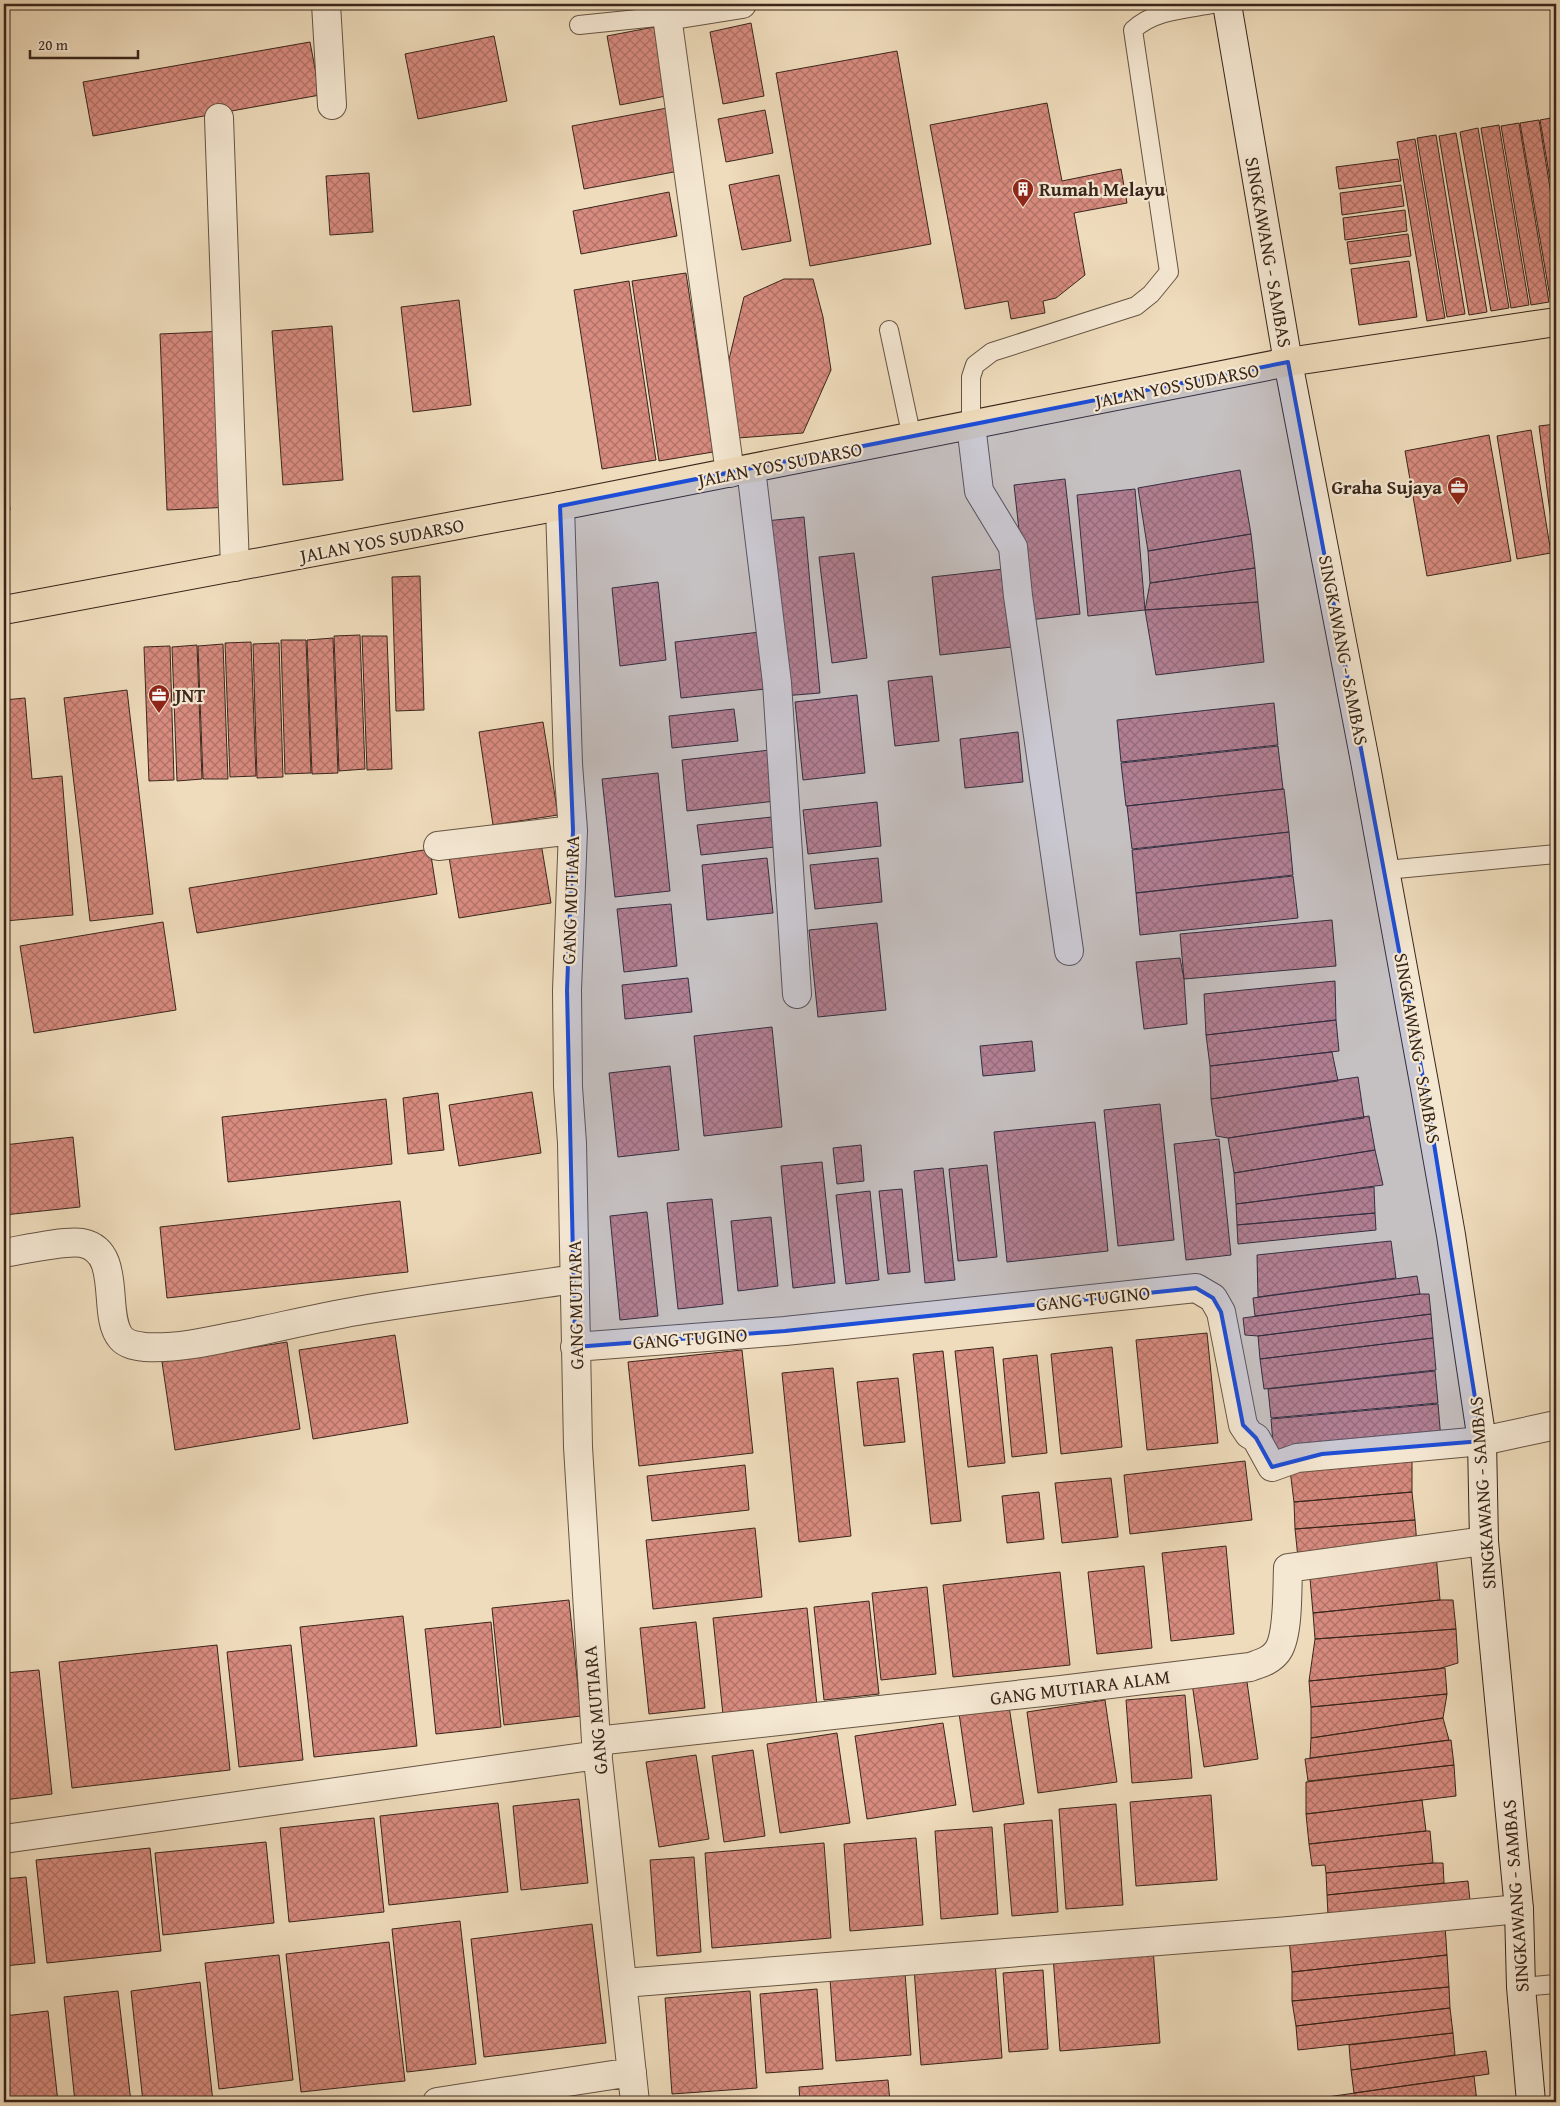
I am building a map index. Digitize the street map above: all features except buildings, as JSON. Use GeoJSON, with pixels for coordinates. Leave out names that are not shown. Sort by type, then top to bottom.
{"type":"FeatureCollection","features":[{"type":"Feature","properties":{"kind":"main road","name":"JALAN YOS SUDARSO"},"geometry":{"type":"LineString","coordinates":[[4,610],[560,506],[912,438],[1288,362],[1556,322]]}},
{"type":"Feature","properties":{"kind":"street"},"geometry":{"type":"LineString","coordinates":[[326,4],[332,105]]}},
{"type":"Feature","properties":{"kind":"street"},"geometry":{"type":"LineString","coordinates":[[742,4],[667,16],[777,683],[797,994]]}},
{"type":"Feature","properties":{"kind":"street","name":"SINGKAWANG - SAMBAS"},"geometry":{"type":"LineString","coordinates":[[1227,4],[1288,362],[1386,870],[1451,1235],[1482,1441],[1484,1541],[1519,1909],[1521,1987],[1530,2102]]}},
{"type":"Feature","properties":{"kind":"street"},"geometry":{"type":"LineString","coordinates":[[219,118],[235,567]]}},
{"type":"Feature","properties":{"kind":"street"},"geometry":{"type":"LineString","coordinates":[[971,425],[979,491],[1013,547],[1018,596],[1069,951]]}},
{"type":"Feature","properties":{"kind":"street","name":"GANG MUTIARA"},"geometry":{"type":"LineString","coordinates":[[560,506],[568,764],[573,830],[567,990],[578,1447],[597,1748],[634,2102]]}},
{"type":"Feature","properties":{"kind":"street"},"geometry":{"type":"LineString","coordinates":[[438,846],[573,830]]}},
{"type":"Feature","properties":{"kind":"street"},"geometry":{"type":"LineString","coordinates":[[4,1253],[69,1243],[82,1243],[94,1248],[103,1258],[109,1275],[115,1326],[121,1339],[131,1345],[146,1347],[200,1343],[357,1311],[574,1280]]}},
{"type":"Feature","properties":{"kind":"street","name":"GANG TUGINO"},"geometry":{"type":"LineString","coordinates":[[575,1347],[785,1331],[1196,1288],[1213,1298],[1221,1312],[1243,1425],[1249,1434],[1256,1438],[1272,1467],[1298,1458],[1322,1454],[1482,1441]]}},
{"type":"Feature","properties":{"kind":"street"},"geometry":{"type":"LineString","coordinates":[[1482,1441],[1556,1425]]}},
{"type":"Feature","properties":{"kind":"street","name":"GANG MUTIARA ALAM"},"geometry":{"type":"LineString","coordinates":[[597,1748],[1250,1667],[1269,1660],[1278,1651],[1283,1640],[1288,1568],[1484,1541]]}},
{"type":"Feature","properties":{"kind":"street"},"geometry":{"type":"LineString","coordinates":[[4,1839],[597,1748]]}},
{"type":"Feature","properties":{"kind":"street"},"geometry":{"type":"LineString","coordinates":[[623,1983],[1289,1931],[1519,1909]]}},
{"type":"Feature","properties":{"kind":"street"},"geometry":{"type":"LineString","coordinates":[[437,2102],[632,2072]]}},
{"type":"Feature","properties":{"kind":"lane"},"geometry":{"type":"LineString","coordinates":[[971,425],[971,377],[975,366],[992,352],[1136,306],[1151,294],[1169,272],[1133,30],[1142,22],[1154,16],[1213,4]]}},
{"type":"Feature","properties":{"kind":"lane"},"geometry":{"type":"LineString","coordinates":[[579,25],[667,16]]}},
{"type":"Feature","properties":{"kind":"lane"},"geometry":{"type":"LineString","coordinates":[[889,330],[912,438]]}},
{"type":"Feature","properties":{"kind":"lane"},"geometry":{"type":"LineString","coordinates":[[1386,870],[1556,854]]}},
{"type":"Feature","properties":{"kind":"lane"},"geometry":{"type":"LineString","coordinates":[[1521,1987],[1556,1984]]}},
{"type":"Feature","properties":{"kind":"highlighted area"},"geometry":{"type":"Polygon","coordinates":[[[1288,362],[1425,1088],[1482,1441],[1322,1454],[1272,1467],[1256,1438],[1243,1425],[1221,1312],[1213,1298],[1196,1288],[785,1331],[575,1347],[567,990],[573,830],[560,506],[1288,362]]]}},
{"type":"Feature","properties":{"kind":"place","name":"Rumah Melayu"},"geometry":{"type":"Point","coordinates":[1023,208]}},
{"type":"Feature","properties":{"kind":"place","name":"Graha Sujaya"},"geometry":{"type":"Point","coordinates":[1458,506]}},
{"type":"Feature","properties":{"kind":"place","name":"JNT"},"geometry":{"type":"Point","coordinates":[159,714]}}]}
